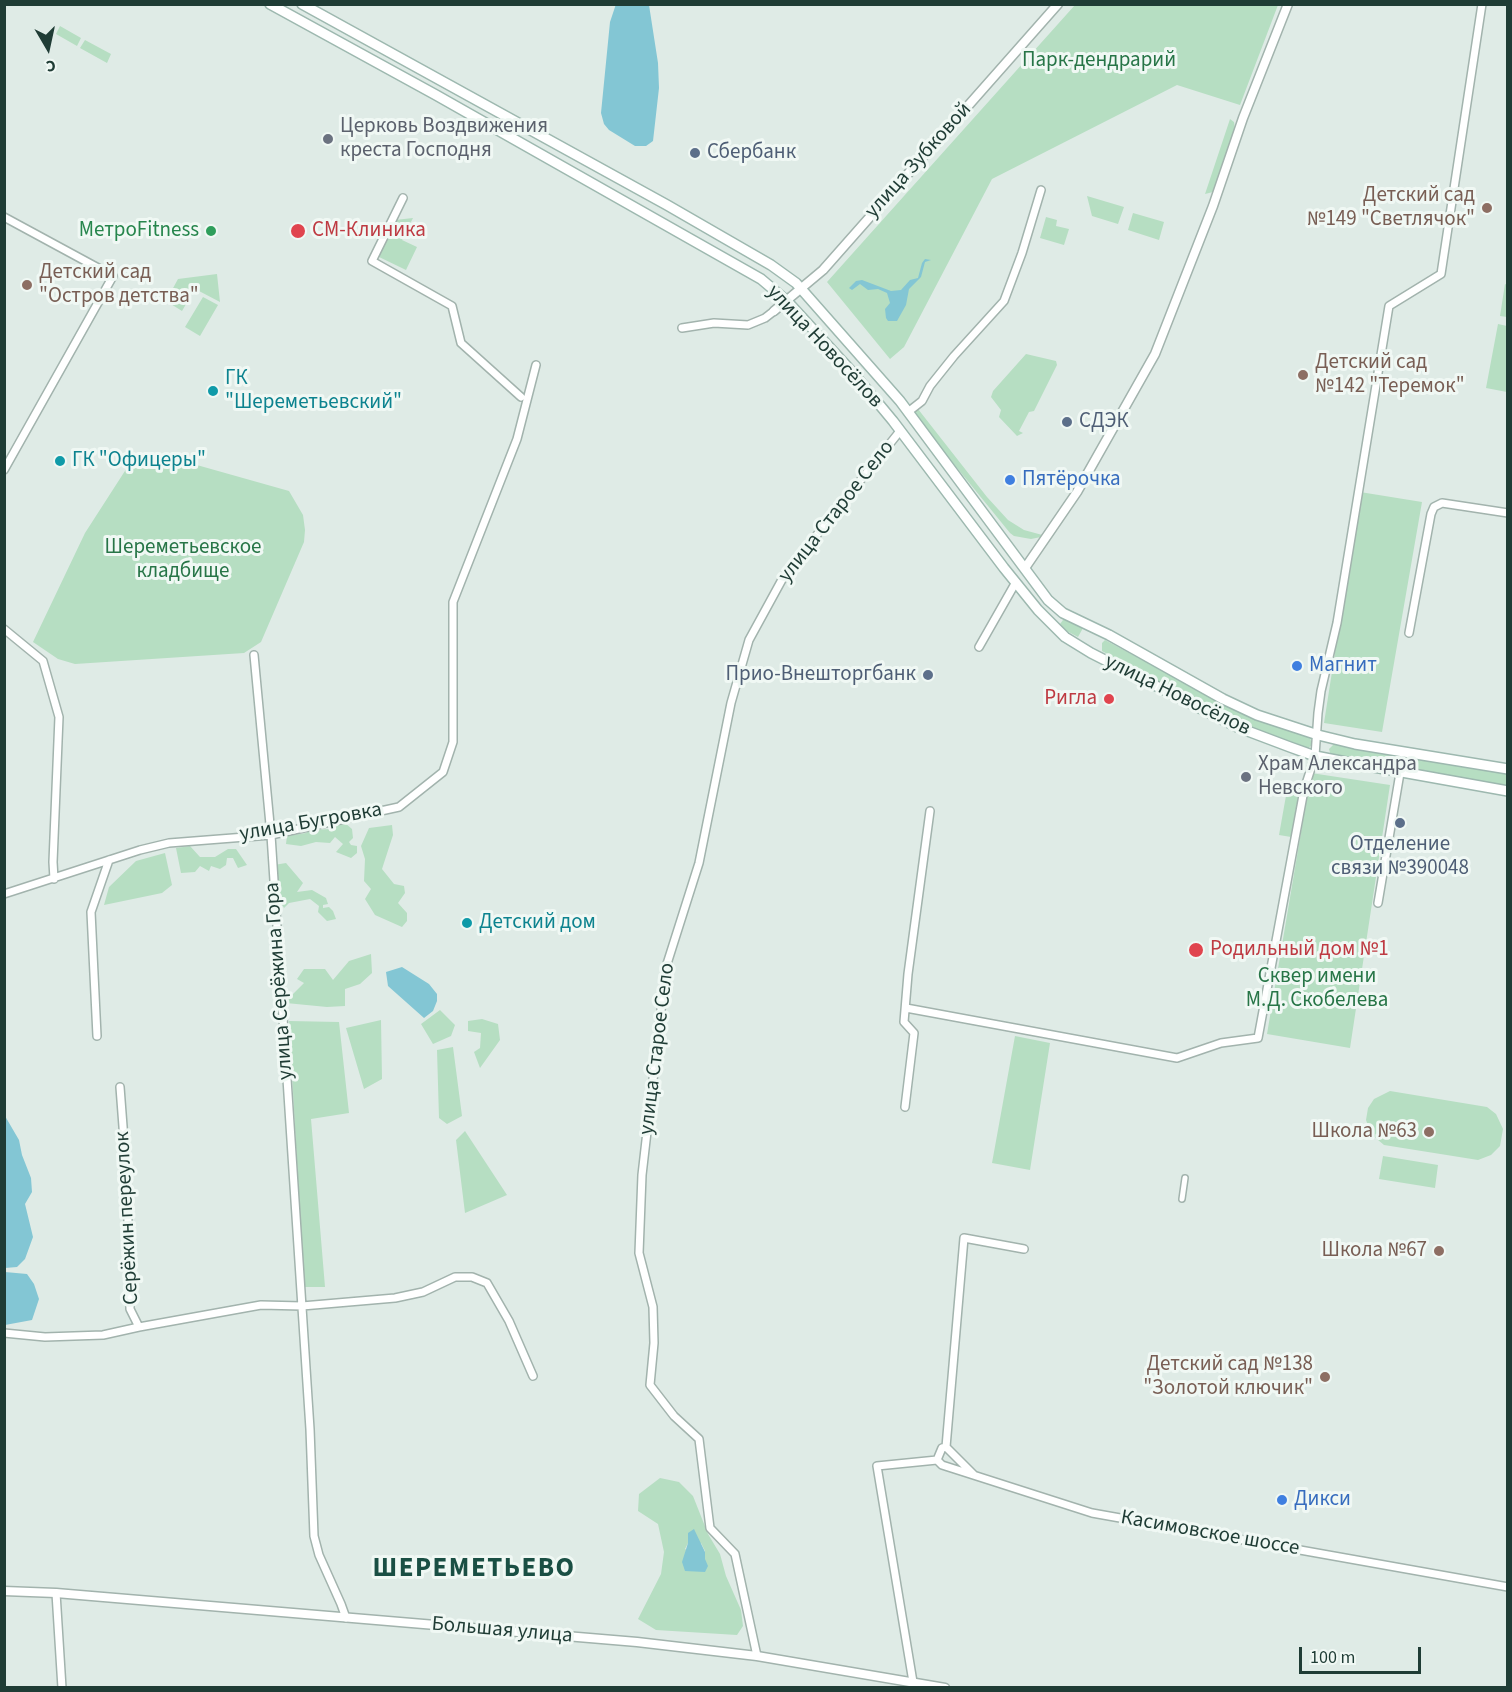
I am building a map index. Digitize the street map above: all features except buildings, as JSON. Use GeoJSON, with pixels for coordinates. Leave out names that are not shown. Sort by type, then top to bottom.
{"type":"FeatureCollection","features":[{"type":"Feature","properties":{"kind":"main road","name":"улица Новосёлов"},"geometry":{"type":"LineString","coordinates":[[270,4],[761,279],[787,301],[854,374],[1016,582],[1054,627],[1090,653],[1237,727],[1315,756],[1508,791]]}},
{"type":"Feature","properties":{"kind":"main road","name":"улица Новосёлов"},"geometry":{"type":"LineString","coordinates":[[302,4],[668,204],[771,265],[796,283],[908,412],[1048,600],[1063,613],[1109,635],[1223,699],[1257,715],[1318,735],[1355,744],[1508,769]]}},
{"type":"Feature","properties":{"kind":"street","name":"улица Зубковой"},"geometry":{"type":"LineString","coordinates":[[774,311],[823,270],[1058,4]]}},
{"type":"Feature","properties":{"kind":"street"},"geometry":{"type":"LineString","coordinates":[[1025,568],[1077,492],[1155,354],[1288,4]]}},
{"type":"Feature","properties":{"kind":"street"},"geometry":{"type":"LineString","coordinates":[[906,1008],[1177,1058],[1221,1043],[1258,1038],[1304,790],[1315,756],[1321,691],[1337,623],[1389,306],[1441,274],[1482,4]]}},
{"type":"Feature","properties":{"kind":"street"},"geometry":{"type":"LineString","coordinates":[[908,412],[922,401],[930,386],[954,356],[1004,301],[1022,254],[1041,190]]}},
{"type":"Feature","properties":{"kind":"street"},"geometry":{"type":"LineString","coordinates":[[403,198],[372,261],[452,306],[461,342],[521,397]]}},
{"type":"Feature","properties":{"kind":"street"},"geometry":{"type":"LineString","coordinates":[[4,217],[113,276],[4,470]]}},
{"type":"Feature","properties":{"kind":"street"},"geometry":{"type":"LineString","coordinates":[[682,328],[714,322],[748,325],[765,318],[774,311]]}},
{"type":"Feature","properties":{"kind":"street","name":"улица Бугровка"},"geometry":{"type":"LineString","coordinates":[[4,894],[140,850],[169,843],[271,835],[399,807],[443,772],[453,742],[453,602],[517,439],[536,365]]}},
{"type":"Feature","properties":{"kind":"street","name":"улица Старое Село"},"geometry":{"type":"LineString","coordinates":[[757,1656],[735,1554],[710,1528],[699,1438],[674,1416],[650,1385],[654,1343],[652,1307],[639,1247],[642,1175],[666,967],[699,863],[732,702],[749,640],[784,576],[900,431]]}},
{"type":"Feature","properties":{"kind":"street"},"geometry":{"type":"LineString","coordinates":[[1409,633],[1434,507],[1442,503],[1508,513]]}},
{"type":"Feature","properties":{"kind":"street"},"geometry":{"type":"LineString","coordinates":[[979,647],[1016,582]]}},
{"type":"Feature","properties":{"kind":"street"},"geometry":{"type":"LineString","coordinates":[[4,629],[43,661],[59,717],[54,879]]}},
{"type":"Feature","properties":{"kind":"street","name":"улица Серёжина Гора"},"geometry":{"type":"LineString","coordinates":[[254,655],[271,835],[310,1429],[314,1536],[319,1555],[342,1604],[346,1618]]}},
{"type":"Feature","properties":{"kind":"street"},"geometry":{"type":"LineString","coordinates":[[1378,903],[1400,773]]}},
{"type":"Feature","properties":{"kind":"street"},"geometry":{"type":"LineString","coordinates":[[905,1107],[914,1033],[904,1022],[908,974],[930,812]]}},
{"type":"Feature","properties":{"kind":"street"},"geometry":{"type":"LineString","coordinates":[[97,1036],[91,912],[109,860]]}},
{"type":"Feature","properties":{"kind":"street","name":"Серёжин переулок"},"geometry":{"type":"LineString","coordinates":[[120,1087],[126,1179],[130,1309],[139,1327],[261,1305],[302,1306]]}},
{"type":"Feature","properties":{"kind":"street"},"geometry":{"type":"LineString","coordinates":[[1182,1199],[1185,1178]]}},
{"type":"Feature","properties":{"kind":"street"},"geometry":{"type":"LineString","coordinates":[[975,1476],[946,1447],[964,1238],[1024,1249]]}},
{"type":"Feature","properties":{"kind":"street"},"geometry":{"type":"LineString","coordinates":[[302,1306],[395,1298],[423,1292],[455,1277],[472,1277],[487,1283],[509,1321],[532,1376]]}},
{"type":"Feature","properties":{"kind":"street"},"geometry":{"type":"LineString","coordinates":[[4,1333],[45,1337],[103,1335],[139,1327]]}},
{"type":"Feature","properties":{"kind":"street"},"geometry":{"type":"LineString","coordinates":[[913,1682],[877,1466],[937,1460],[942,1448],[946,1447]]}},
{"type":"Feature","properties":{"kind":"street","name":"Касимовское шоссе"},"geometry":{"type":"LineString","coordinates":[[937,1460],[942,1465],[1092,1513],[1508,1587]]}},
{"type":"Feature","properties":{"kind":"street","name":"Большая улица"},"geometry":{"type":"LineString","coordinates":[[4,1591],[56,1593],[637,1642],[757,1656],[945,1688]]}},
{"type":"Feature","properties":{"kind":"street"},"geometry":{"type":"LineString","coordinates":[[56,1593],[62,1688]]}},
{"type":"Feature","properties":{"kind":"green space","name":"Парк-дендрарий"},"geometry":{"type":"Polygon","coordinates":[[[1075,5],[1278,5],[1240,105],[1177,85],[992,179],[904,347],[890,359],[827,282],[1075,5]]]}},
{"type":"Feature","properties":{"kind":"green space"},"geometry":{"type":"Polygon","coordinates":[[[60,26],[81,38],[77,46],[56,34],[60,26]]]}},
{"type":"Feature","properties":{"kind":"green space"},"geometry":{"type":"Polygon","coordinates":[[[85,40],[111,54],[107,63],[80,48],[85,40]]]}},
{"type":"Feature","properties":{"kind":"green space"},"geometry":{"type":"Polygon","coordinates":[[[1230,119],[1234,122],[1235,129],[1213,192],[1205,194],[1230,119]]]}},
{"type":"Feature","properties":{"kind":"green space"},"geometry":{"type":"Polygon","coordinates":[[[1087,196],[1124,207],[1118,224],[1092,216],[1087,196]]]}},
{"type":"Feature","properties":{"kind":"green space"},"geometry":{"type":"Polygon","coordinates":[[[1133,213],[1164,222],[1159,240],[1128,230],[1133,213]]]}},
{"type":"Feature","properties":{"kind":"green space"},"geometry":{"type":"Polygon","coordinates":[[[1046,217],[1057,220],[1056,226],[1069,229],[1064,245],[1040,238],[1046,217]]]}},
{"type":"Feature","properties":{"kind":"green space"},"geometry":{"type":"Polygon","coordinates":[[[413,218],[402,240],[417,247],[406,270],[377,256],[395,220],[413,218]]]}},
{"type":"Feature","properties":{"kind":"green space"},"geometry":{"type":"Polygon","coordinates":[[[217,274],[220,302],[199,291],[193,292],[182,311],[166,301],[178,279],[217,274]]]}},
{"type":"Feature","properties":{"kind":"green space"},"geometry":{"type":"Polygon","coordinates":[[[1505,284],[1507,285],[1507,317],[1500,316],[1505,284]]]}},
{"type":"Feature","properties":{"kind":"green space"},"geometry":{"type":"Polygon","coordinates":[[[203,297],[218,305],[200,336],[185,327],[203,297]]]}},
{"type":"Feature","properties":{"kind":"green space"},"geometry":{"type":"Polygon","coordinates":[[[1498,324],[1507,326],[1507,392],[1486,388],[1498,324]]]}},
{"type":"Feature","properties":{"kind":"green space"},"geometry":{"type":"Polygon","coordinates":[[[1026,354],[1056,361],[1057,365],[1034,411],[1029,412],[1019,431],[1023,433],[1017,436],[999,417],[1001,410],[991,397],[993,391],[1026,354]]]}},
{"type":"Feature","properties":{"kind":"green space"},"geometry":{"type":"Polygon","coordinates":[[[916,409],[1008,520],[1024,530],[1046,536],[1031,539],[1010,533],[914,415],[916,409]]]}},
{"type":"Feature","properties":{"kind":"green space","name":"Шереметьевское кладбище"},"geometry":{"type":"Polygon","coordinates":[[[172,458],[289,491],[303,515],[304,542],[261,642],[244,653],[75,664],[58,659],[33,642],[85,533],[132,460],[172,458]]]}},
{"type":"Feature","properties":{"kind":"green space"},"geometry":{"type":"Polygon","coordinates":[[[1360,492],[1422,502],[1382,732],[1324,723],[1360,492]]]}},
{"type":"Feature","properties":{"kind":"green space"},"geometry":{"type":"Polygon","coordinates":[[[1063,620],[1083,628],[1078,637],[1063,629],[1060,624],[1063,620]]]}},
{"type":"Feature","properties":{"kind":"green space"},"geometry":{"type":"Polygon","coordinates":[[[1105,640],[1220,702],[1254,718],[1310,737],[1312,745],[1307,749],[1248,728],[1214,712],[1102,651],[1102,643],[1105,640]]]}},
{"type":"Feature","properties":{"kind":"green space"},"geometry":{"type":"Polygon","coordinates":[[[1334,744],[1507,774],[1507,787],[1331,756],[1329,749],[1334,744]]]}},
{"type":"Feature","properties":{"kind":"green space","name":"Сквер имени М.Д. Скобелева"},"geometry":{"type":"Polygon","coordinates":[[[1311,773],[1390,785],[1350,1048],[1267,1034],[1311,773]]]}},
{"type":"Feature","properties":{"kind":"green space"},"geometry":{"type":"Polygon","coordinates":[[[1287,790],[1299,792],[1291,837],[1279,835],[1287,790]]]}},
{"type":"Feature","properties":{"kind":"green space"},"geometry":{"type":"Polygon","coordinates":[[[345,823],[352,829],[353,838],[349,842],[357,846],[357,853],[351,858],[336,852],[343,844],[335,837],[330,843],[316,842],[301,846],[286,844],[287,836],[306,833],[309,830],[332,829],[336,824],[345,823]]]}},
{"type":"Feature","properties":{"kind":"green space"},"geometry":{"type":"Polygon","coordinates":[[[392,825],[393,835],[382,869],[394,884],[404,886],[405,893],[398,903],[407,913],[407,921],[402,927],[375,915],[365,899],[371,889],[364,881],[365,859],[361,846],[369,828],[392,825]]]}},
{"type":"Feature","properties":{"kind":"green space"},"geometry":{"type":"Polygon","coordinates":[[[190,846],[200,857],[215,857],[228,849],[236,849],[247,865],[238,868],[233,858],[227,858],[226,865],[220,869],[211,866],[209,871],[200,866],[195,872],[181,873],[176,848],[190,846]]]}},
{"type":"Feature","properties":{"kind":"green space"},"geometry":{"type":"Polygon","coordinates":[[[165,853],[172,885],[162,893],[104,905],[109,887],[136,861],[165,853]]]}},
{"type":"Feature","properties":{"kind":"green space"},"geometry":{"type":"Polygon","coordinates":[[[286,863],[303,883],[297,892],[312,890],[326,898],[328,904],[323,905],[323,908],[329,907],[336,919],[327,921],[318,912],[319,906],[310,899],[289,903],[284,908],[279,900],[274,865],[286,863]]]}},
{"type":"Feature","properties":{"kind":"green space"},"geometry":{"type":"Polygon","coordinates":[[[371,954],[372,973],[360,984],[345,989],[345,1006],[327,1007],[286,1003],[285,990],[293,994],[304,983],[297,979],[304,969],[325,969],[333,980],[349,961],[371,954]]]}},
{"type":"Feature","properties":{"kind":"green space"},"geometry":{"type":"Polygon","coordinates":[[[440,1010],[455,1025],[451,1036],[433,1044],[421,1024],[440,1010]]]}},
{"type":"Feature","properties":{"kind":"green space"},"geometry":{"type":"Polygon","coordinates":[[[482,1019],[498,1024],[500,1040],[480,1068],[474,1052],[480,1048],[481,1033],[468,1031],[468,1021],[482,1019]]]}},
{"type":"Feature","properties":{"kind":"green space"},"geometry":{"type":"Polygon","coordinates":[[[381,1020],[382,1079],[364,1089],[346,1028],[381,1020]]]}},
{"type":"Feature","properties":{"kind":"green space"},"geometry":{"type":"Polygon","coordinates":[[[289,1021],[339,1022],[349,1113],[311,1119],[325,1287],[304,1287],[289,1021]]]}},
{"type":"Feature","properties":{"kind":"green space"},"geometry":{"type":"Polygon","coordinates":[[[1015,1036],[1050,1043],[1030,1170],[992,1163],[1015,1036]]]}},
{"type":"Feature","properties":{"kind":"green space"},"geometry":{"type":"Polygon","coordinates":[[[453,1047],[462,1116],[447,1124],[439,1118],[437,1050],[453,1047]]]}},
{"type":"Feature","properties":{"kind":"green space"},"geometry":{"type":"Polygon","coordinates":[[[1390,1091],[1487,1107],[1496,1114],[1503,1129],[1500,1146],[1491,1155],[1478,1160],[1384,1145],[1371,1134],[1366,1120],[1368,1108],[1374,1099],[1390,1091]]]}},
{"type":"Feature","properties":{"kind":"green space"},"geometry":{"type":"Polygon","coordinates":[[[465,1131],[507,1195],[465,1213],[456,1140],[465,1131]]]}},
{"type":"Feature","properties":{"kind":"green space"},"geometry":{"type":"Polygon","coordinates":[[[1383,1156],[1438,1165],[1435,1188],[1379,1179],[1383,1156]]]}},
{"type":"Feature","properties":{"kind":"green space"},"geometry":{"type":"Polygon","coordinates":[[[660,1478],[679,1482],[693,1496],[708,1534],[720,1554],[726,1576],[741,1610],[743,1626],[737,1635],[656,1630],[638,1619],[661,1574],[664,1552],[658,1524],[638,1511],[639,1494],[660,1478]],[[688,1543],[685,1549],[705,1559],[705,1551],[701,1543],[688,1543]]]}},
{"type":"Feature","properties":{"kind":"water"},"geometry":{"type":"Polygon","coordinates":[[[616,4],[649,5],[658,63],[659,88],[653,141],[646,146],[635,146],[609,130],[604,124],[601,113],[610,22],[616,4]]]}},
{"type":"Feature","properties":{"kind":"water"},"geometry":{"type":"Polygon","coordinates":[[[925,259],[931,260],[925,262],[921,277],[909,289],[906,305],[897,321],[888,321],[886,318],[885,309],[890,303],[887,293],[878,289],[868,290],[860,284],[852,290],[849,288],[856,281],[862,280],[891,291],[901,290],[910,280],[918,278],[925,259]]]}},
{"type":"Feature","properties":{"kind":"water"},"geometry":{"type":"Polygon","coordinates":[[[402,967],[429,984],[437,994],[433,1011],[424,1018],[388,986],[386,972],[402,967]]]}},
{"type":"Feature","properties":{"kind":"water"},"geometry":{"type":"Polygon","coordinates":[[[5,1116],[19,1140],[31,1178],[32,1192],[25,1204],[33,1237],[25,1259],[17,1267],[5,1268],[5,1116]]]}},
{"type":"Feature","properties":{"kind":"water"},"geometry":{"type":"Polygon","coordinates":[[[5,1272],[27,1274],[34,1284],[39,1299],[32,1320],[5,1325],[5,1272]]]}},
{"type":"Feature","properties":{"kind":"water"},"geometry":{"type":"Polygon","coordinates":[[[694,1529],[705,1552],[708,1566],[705,1572],[685,1571],[682,1562],[688,1543],[688,1533],[694,1529]]]}},
{"type":"Feature","properties":{"kind":"place","name":"Церковь Воздвижения креста Господня"},"geometry":{"type":"Point","coordinates":[328,139]}},
{"type":"Feature","properties":{"kind":"place","name":"Сбербанк"},"geometry":{"type":"Point","coordinates":[695,153]}},
{"type":"Feature","properties":{"kind":"place","name":"Детский сад №149 \"Светлячок\""},"geometry":{"type":"Point","coordinates":[1487,208]}},
{"type":"Feature","properties":{"kind":"place","name":"МетроFitness"},"geometry":{"type":"Point","coordinates":[211,231]}},
{"type":"Feature","properties":{"kind":"place","name":"СМ-Клиника"},"geometry":{"type":"Point","coordinates":[298,231]}},
{"type":"Feature","properties":{"kind":"place","name":"Детский сад \"Остров детства\""},"geometry":{"type":"Point","coordinates":[27,285]}},
{"type":"Feature","properties":{"kind":"place","name":"Детский сад №142 \"Теремок\""},"geometry":{"type":"Point","coordinates":[1303,375]}},
{"type":"Feature","properties":{"kind":"place","name":"ГК \"Шереметьевский\""},"geometry":{"type":"Point","coordinates":[213,391]}},
{"type":"Feature","properties":{"kind":"place","name":"СДЭК"},"geometry":{"type":"Point","coordinates":[1067,422]}},
{"type":"Feature","properties":{"kind":"place","name":"ГК \"Офицеры\""},"geometry":{"type":"Point","coordinates":[60,461]}},
{"type":"Feature","properties":{"kind":"place","name":"Пятёрочка"},"geometry":{"type":"Point","coordinates":[1010,480]}},
{"type":"Feature","properties":{"kind":"place","name":"Магнит"},"geometry":{"type":"Point","coordinates":[1297,666]}},
{"type":"Feature","properties":{"kind":"place","name":"Прио-Внешторгбанк"},"geometry":{"type":"Point","coordinates":[928,675]}},
{"type":"Feature","properties":{"kind":"place","name":"Ригла"},"geometry":{"type":"Point","coordinates":[1109,699]}},
{"type":"Feature","properties":{"kind":"place","name":"Храм Александра Невского"},"geometry":{"type":"Point","coordinates":[1246,777]}},
{"type":"Feature","properties":{"kind":"place","name":"Отделение связи №390048"},"geometry":{"type":"Point","coordinates":[1400,823]}},
{"type":"Feature","properties":{"kind":"place","name":"Детский дом"},"geometry":{"type":"Point","coordinates":[467,923]}},
{"type":"Feature","properties":{"kind":"place","name":"Родильный дом №1"},"geometry":{"type":"Point","coordinates":[1196,950]}},
{"type":"Feature","properties":{"kind":"place","name":"Школа №63"},"geometry":{"type":"Point","coordinates":[1429,1132]}},
{"type":"Feature","properties":{"kind":"place","name":"Школа №67"},"geometry":{"type":"Point","coordinates":[1439,1251]}},
{"type":"Feature","properties":{"kind":"place","name":"Детский сад №138 \"Золотой ключик\""},"geometry":{"type":"Point","coordinates":[1325,1377]}},
{"type":"Feature","properties":{"kind":"place","name":"Дикси"},"geometry":{"type":"Point","coordinates":[1282,1500]}},
{"type":"Feature","properties":{"kind":"district","name":"ШЕРЕМЕТЬЕВО"},"geometry":{"type":"Point","coordinates":[474,1570]}}]}
